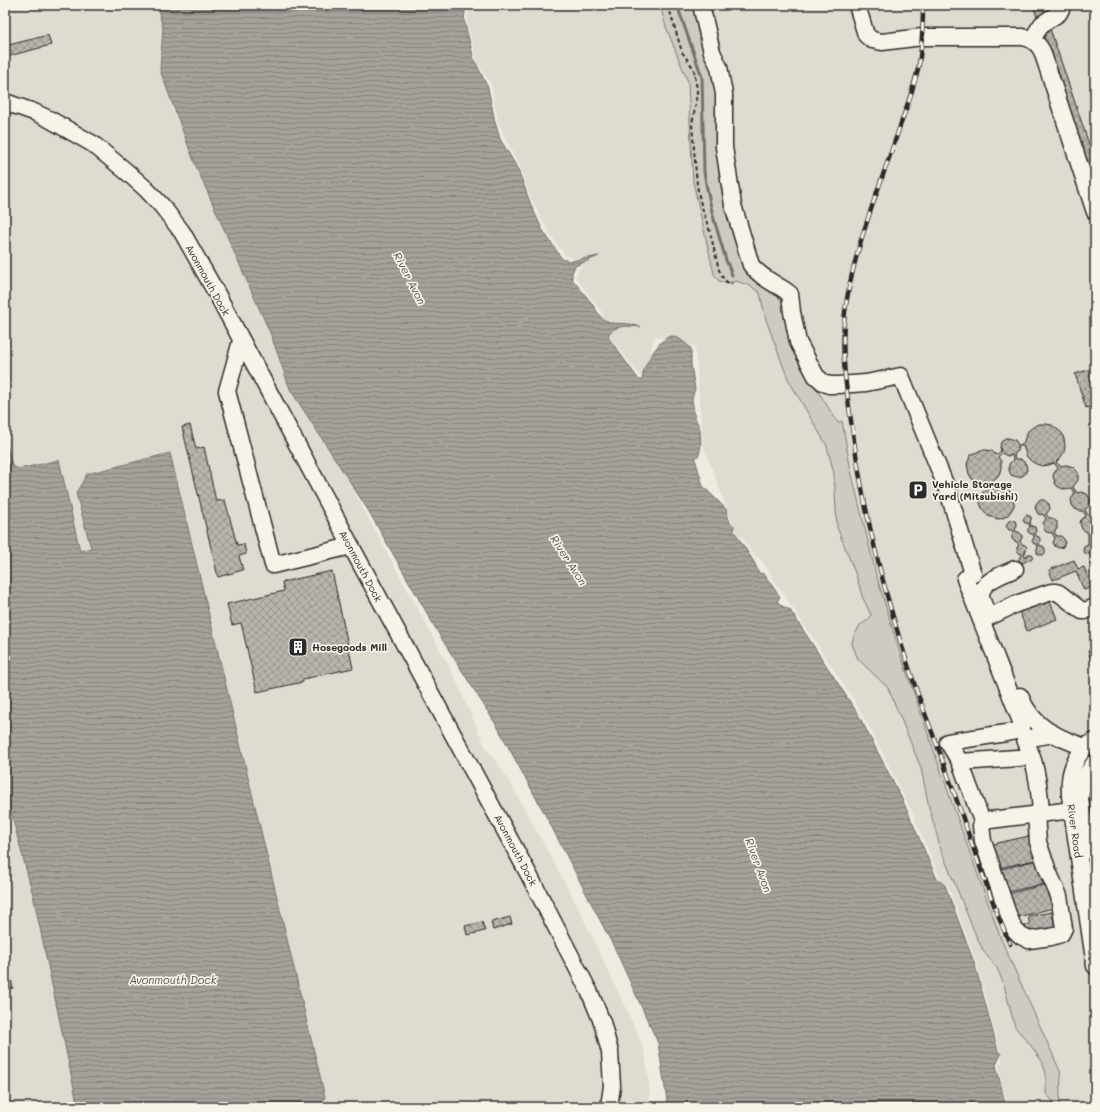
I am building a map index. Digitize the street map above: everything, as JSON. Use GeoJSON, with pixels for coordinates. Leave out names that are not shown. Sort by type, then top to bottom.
{"type":"FeatureCollection","features":[{"type":"Feature","properties":{"kind":"lane"},"geometry":{"type":"LineString","coordinates":[[701,5],[712,52],[719,67],[724,94],[724,147],[733,205],[751,265],[761,276],[790,294],[798,342],[816,376],[823,382],[829,385],[866,383],[901,376],[948,491],[974,574],[965,579],[1022,724],[1022,730],[948,742],[960,762],[982,821],[982,841],[1014,929],[1021,936],[1029,940],[1061,934],[1064,928],[1059,896],[1038,842],[1038,814],[1040,797],[1037,774],[1025,739],[1054,734]]}},
{"type":"Feature","properties":{"kind":"lane"},"geometry":{"type":"LineString","coordinates":[[857,5],[866,35],[872,40],[882,42],[922,37],[996,36],[1023,37],[1032,39],[1038,44],[1042,51],[1095,212]]}},
{"type":"Feature","properties":{"kind":"lane"},"geometry":{"type":"LineString","coordinates":[[1032,39],[1042,24],[1059,13],[1063,5]]}},
{"type":"Feature","properties":{"kind":"lane","name":"Avonmouth Dock"},"geometry":{"type":"LineString","coordinates":[[5,102],[49,119],[93,144],[128,172],[146,189],[162,206],[182,232],[528,873],[590,993],[602,1022],[610,1052],[612,1086],[609,1107]]}},
{"type":"Feature","properties":{"kind":"lane"},"geometry":{"type":"LineString","coordinates":[[242,341],[227,391],[273,565],[351,546]]}},
{"type":"Feature","properties":{"kind":"lane"},"geometry":{"type":"LineString","coordinates":[[1015,569],[984,585],[981,593],[982,601],[1023,704],[1035,721],[1062,739],[1090,744]]}},
{"type":"Feature","properties":{"kind":"lane"},"geometry":{"type":"LineString","coordinates":[[989,617],[1016,604],[1051,592],[1059,593],[1082,611],[1095,607]]}},
{"type":"Feature","properties":{"kind":"lane","name":"River Road"},"geometry":{"type":"LineString","coordinates":[[1090,744],[1074,767],[1071,776],[1070,792],[1072,810],[1087,864],[1095,966]]}},
{"type":"Feature","properties":{"kind":"lane"},"geometry":{"type":"LineString","coordinates":[[960,762],[1032,757]]}},
{"type":"Feature","properties":{"kind":"lane"},"geometry":{"type":"LineString","coordinates":[[1095,762],[1087,774],[1080,798],[1088,847],[1095,854]]}},
{"type":"Feature","properties":{"kind":"lane"},"geometry":{"type":"LineString","coordinates":[[982,821],[1072,810]]}},
{"type":"Feature","properties":{"kind":"path"},"geometry":{"type":"LineString","coordinates":[[668,5],[682,52],[694,69],[697,90],[692,124],[697,185],[700,201],[710,232],[719,270],[724,280],[730,284],[732,283]]}},
{"type":"Feature","properties":{"kind":"shaded area"},"geometry":{"type":"Polygon","coordinates":[[[5,5],[171,5],[289,372],[451,670],[486,748],[511,784],[577,905],[636,1030],[645,1053],[650,1092],[649,1107],[5,1107],[5,5]]]}},
{"type":"Feature","properties":{"kind":"shaded area"},"geometry":{"type":"Polygon","coordinates":[[[469,5],[1095,5],[1095,1107],[1008,1107],[1001,1080],[999,1064],[1003,1063],[976,961],[947,883],[943,885],[913,814],[874,736],[854,700],[759,557],[756,558],[742,537],[738,538],[703,444],[695,346],[655,336],[644,376],[640,376],[596,321],[604,315],[575,276],[587,259],[571,258],[564,254],[556,243],[540,217],[528,191],[519,165],[503,134],[498,121],[491,84],[478,64],[467,23],[469,5]]]}},
{"type":"Feature","properties":{"kind":"shaded area"},"geometry":{"type":"Polygon","coordinates":[[[660,5],[694,5],[716,76],[741,256],[784,294],[811,380],[838,423],[842,421],[851,471],[876,574],[899,650],[1001,939],[1060,1071],[1059,1107],[1049,1107],[1053,1101],[1046,1094],[1046,1073],[1042,1062],[1029,1043],[1015,1027],[1004,985],[997,968],[984,952],[976,936],[941,850],[929,807],[921,768],[888,688],[858,659],[852,644],[853,638],[860,625],[868,620],[871,615],[862,596],[857,578],[837,527],[834,474],[827,446],[788,379],[766,320],[760,293],[751,286],[736,281],[727,283],[719,281],[714,274],[693,182],[688,82],[666,27],[660,5]]]}},
{"type":"Feature","properties":{"kind":"water","name":"River Avon"},"geometry":{"type":"Polygon","coordinates":[[[157,5],[466,5],[464,20],[474,59],[488,88],[500,139],[518,169],[531,205],[542,229],[562,259],[570,261],[599,256],[575,266],[572,273],[572,279],[602,319],[612,323],[630,324],[641,327],[627,326],[617,328],[610,333],[608,337],[639,380],[642,380],[644,369],[653,353],[665,339],[673,336],[691,348],[691,365],[695,389],[692,399],[695,418],[700,429],[701,445],[699,455],[695,459],[703,486],[726,509],[730,523],[734,526],[734,531],[754,562],[759,573],[764,574],[780,597],[777,601],[782,606],[790,610],[858,714],[902,799],[937,879],[945,885],[975,965],[998,1051],[1001,1054],[996,1065],[1006,1107],[668,1107],[658,1043],[615,949],[547,818],[497,726],[440,636],[368,510],[290,389],[271,335],[195,164],[160,70],[163,28],[157,5]]]}},
{"type":"Feature","properties":{"kind":"water","name":"Avonmouth Dock"},"geometry":{"type":"Polygon","coordinates":[[[5,437],[12,466],[19,469],[59,460],[80,551],[91,548],[76,493],[87,474],[170,453],[325,1097],[321,1105],[313,1107],[78,1107],[33,895],[5,790],[5,437]]]}},
{"type":"Feature","properties":{"kind":"building"},"geometry":{"type":"Polygon","coordinates":[[[1033,5],[1042,5],[1095,162],[1095,192],[1033,5]]]}},
{"type":"Feature","properties":{"kind":"building"},"geometry":{"type":"Polygon","coordinates":[[[48,35],[51,45],[5,57],[5,46],[48,35]]]}},
{"type":"Feature","properties":{"kind":"building"},"geometry":{"type":"Polygon","coordinates":[[[1094,368],[1095,405],[1086,408],[1075,374],[1094,368]]]}},
{"type":"Feature","properties":{"kind":"building"},"geometry":{"type":"Polygon","coordinates":[[[1039,424],[1052,425],[1062,433],[1065,446],[1064,452],[1056,462],[1060,466],[1067,465],[1076,470],[1078,473],[1078,480],[1073,487],[1077,493],[1081,492],[1087,494],[1090,499],[1090,505],[1085,510],[1088,515],[1095,517],[1095,532],[1091,534],[1091,544],[1094,547],[1095,546],[1095,548],[1094,552],[1091,554],[1086,554],[1083,551],[1084,546],[1088,544],[1088,533],[1082,529],[1080,523],[1086,516],[1083,511],[1075,509],[1072,505],[1071,499],[1075,494],[1071,488],[1063,489],[1057,486],[1053,476],[1058,468],[1054,463],[1042,466],[1036,464],[1027,457],[1023,446],[1018,446],[1014,455],[1015,459],[1021,459],[1026,464],[1027,470],[1024,475],[1017,477],[1011,475],[1009,464],[1013,460],[1012,455],[1007,456],[1002,453],[998,457],[1001,461],[1000,472],[991,482],[992,486],[1003,486],[1011,493],[1014,506],[1008,515],[998,519],[988,516],[980,503],[983,492],[990,487],[989,483],[976,482],[969,474],[967,464],[971,455],[981,450],[986,450],[992,451],[996,455],[1001,451],[1001,442],[1005,438],[1015,440],[1018,445],[1023,444],[1028,431],[1039,424]]]}},
{"type":"Feature","properties":{"kind":"building"},"geometry":{"type":"Polygon","coordinates":[[[190,425],[196,449],[204,447],[216,501],[225,500],[237,545],[244,544],[246,554],[239,556],[243,570],[218,577],[182,427],[190,425]]]}},
{"type":"Feature","properties":{"kind":"building"},"geometry":{"type":"Polygon","coordinates":[[[1039,500],[1044,500],[1049,504],[1050,509],[1046,514],[1049,518],[1052,518],[1057,522],[1057,529],[1054,532],[1057,536],[1061,536],[1064,539],[1065,542],[1063,547],[1058,548],[1055,546],[1053,543],[1055,538],[1052,533],[1046,532],[1044,529],[1043,523],[1046,519],[1044,515],[1038,514],[1035,508],[1039,500]]]}},
{"type":"Feature","properties":{"kind":"building"},"geometry":{"type":"Polygon","coordinates":[[[1026,515],[1031,517],[1031,526],[1035,527],[1036,536],[1040,539],[1040,546],[1043,546],[1045,549],[1045,553],[1043,555],[1037,553],[1037,544],[1034,544],[1032,541],[1034,537],[1033,534],[1028,532],[1030,527],[1028,523],[1025,523],[1023,520],[1026,515]]]}},
{"type":"Feature","properties":{"kind":"building"},"geometry":{"type":"Polygon","coordinates":[[[1012,520],[1017,524],[1015,529],[1016,532],[1019,532],[1022,535],[1020,541],[1027,547],[1024,556],[1025,557],[1028,554],[1032,554],[1033,557],[1031,560],[1023,563],[1019,561],[1022,554],[1017,550],[1019,545],[1012,539],[1012,535],[1014,533],[1013,530],[1009,530],[1006,526],[1008,522],[1012,520]]]}},
{"type":"Feature","properties":{"kind":"building"},"geometry":{"type":"Polygon","coordinates":[[[1074,560],[1078,569],[1084,567],[1092,587],[1084,590],[1076,571],[1053,580],[1049,570],[1074,560]]]}},
{"type":"Feature","properties":{"kind":"building","name":"Hosegoods Mill"},"geometry":{"type":"Polygon","coordinates":[[[332,571],[353,668],[303,679],[303,682],[257,692],[241,623],[232,625],[227,604],[284,591],[282,582],[332,571]]]}},
{"type":"Feature","properties":{"kind":"building"},"geometry":{"type":"Polygon","coordinates":[[[1049,599],[1057,619],[1027,631],[1019,611],[1049,599]]]}},
{"type":"Feature","properties":{"kind":"building"},"geometry":{"type":"Polygon","coordinates":[[[1095,648],[1095,669],[1088,651],[1095,648]]]}},
{"type":"Feature","properties":{"kind":"building"},"geometry":{"type":"Polygon","coordinates":[[[1029,836],[1035,860],[999,868],[993,844],[1029,836]]]}},
{"type":"Feature","properties":{"kind":"building"},"geometry":{"type":"Polygon","coordinates":[[[1037,860],[1043,884],[1008,892],[1002,869],[1037,860]]]}},
{"type":"Feature","properties":{"kind":"building"},"geometry":{"type":"Polygon","coordinates":[[[1047,884],[1053,908],[1014,918],[1008,894],[1047,884]]]}},
{"type":"Feature","properties":{"kind":"building"},"geometry":{"type":"Polygon","coordinates":[[[1052,912],[1055,929],[1031,933],[1031,930],[1026,930],[1025,925],[1030,925],[1028,916],[1052,912]]]}},
{"type":"Feature","properties":{"kind":"building"},"geometry":{"type":"Polygon","coordinates":[[[510,917],[512,924],[493,930],[491,922],[510,917]]]}},
{"type":"Feature","properties":{"kind":"building"},"geometry":{"type":"Polygon","coordinates":[[[482,922],[485,931],[467,935],[465,926],[482,922]]]}},
{"type":"Feature","properties":{"kind":"building"},"geometry":{"type":"Polygon","coordinates":[[[5,952],[13,988],[5,989],[5,952]]]}},
{"type":"Feature","properties":{"kind":"waterway"},"geometry":{"type":"LineString","coordinates":[[677,5],[702,77],[704,172],[713,216],[732,275]]}},
{"type":"Feature","properties":{"kind":"railway"},"geometry":{"type":"LineString","coordinates":[[923,5],[921,49],[915,80],[860,243],[849,289],[845,312],[843,343],[845,373],[858,466],[886,593],[915,686],[985,880],[1010,944]]}},
{"type":"Feature","properties":{"kind":"place","name":"Vehicle Storage Yard (Mitsubishi)"},"geometry":{"type":"Point","coordinates":[918,490]}},
{"type":"Feature","properties":{"kind":"place","name":"Hosegoods Mill"},"geometry":{"type":"Point","coordinates":[298,647]}}]}
